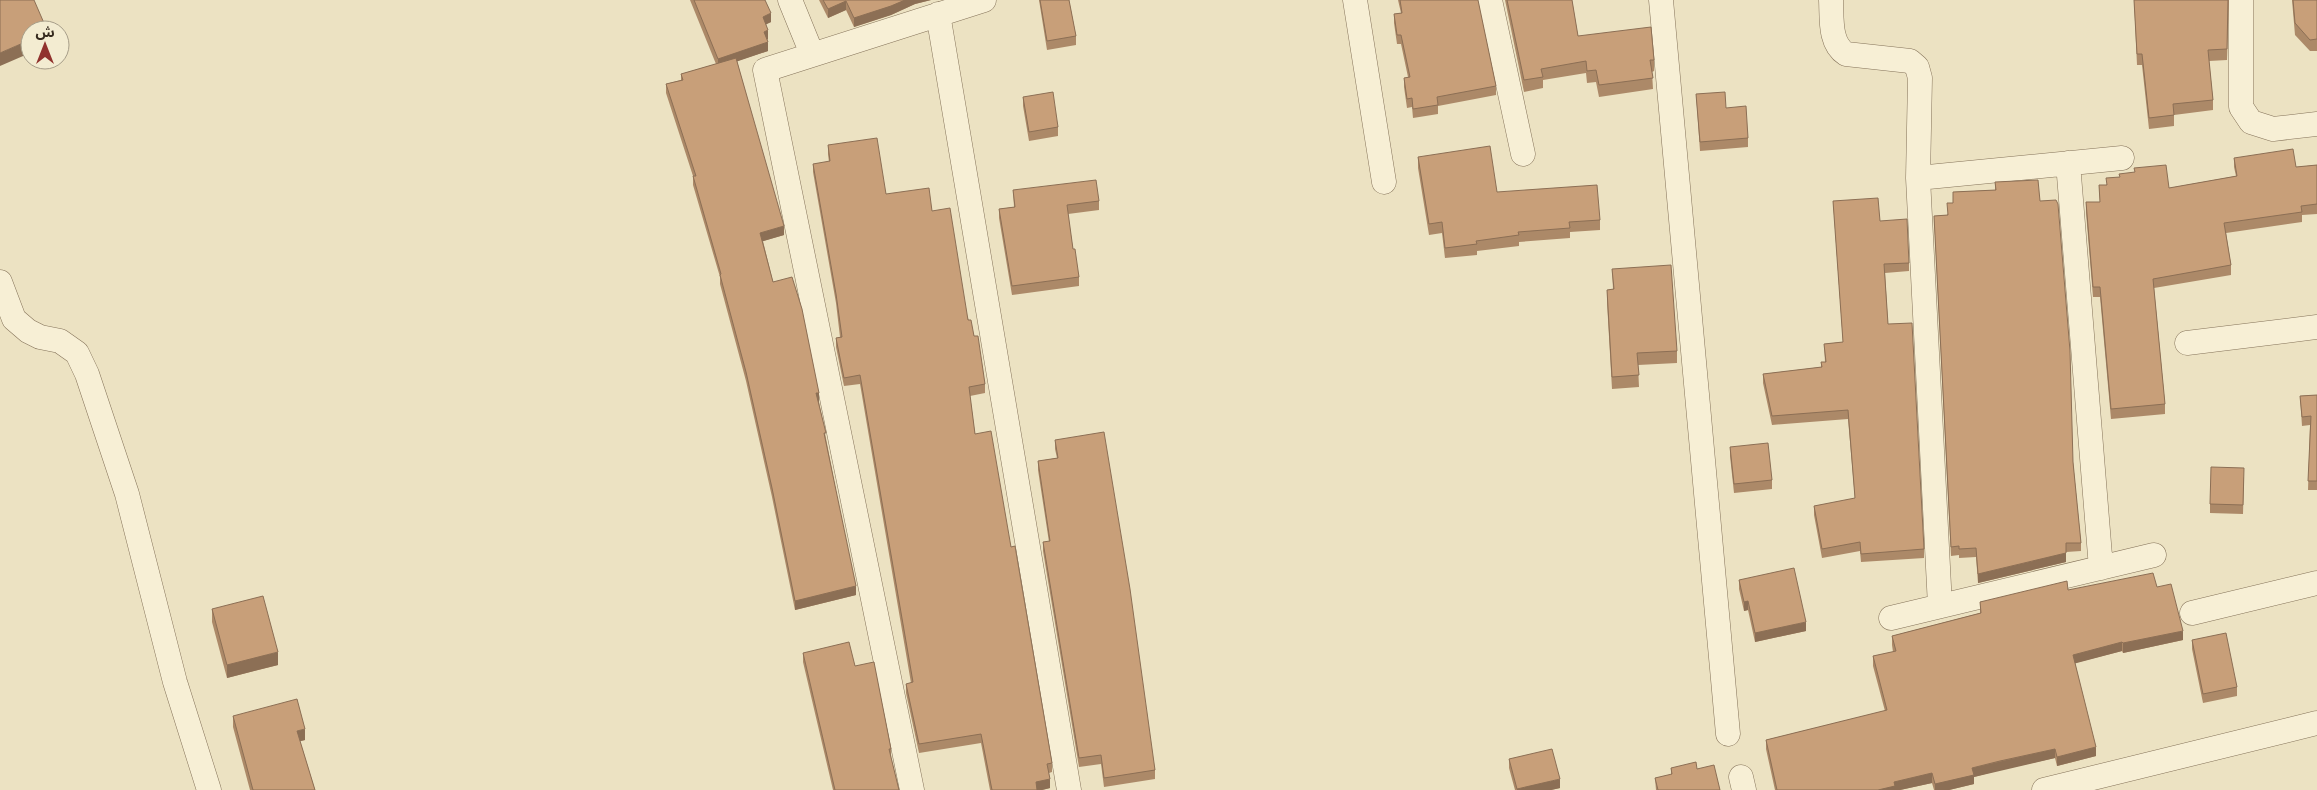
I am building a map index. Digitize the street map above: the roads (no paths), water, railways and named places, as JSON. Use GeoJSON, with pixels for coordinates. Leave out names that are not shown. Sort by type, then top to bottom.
{"type":"FeatureCollection","features":[{"type":"Feature","properties":{"kind":"street"},"geometry":{"type":"LineString","coordinates":[[790,0],[812,54]]}},
{"type":"Feature","properties":{"kind":"street"},"geometry":{"type":"LineString","coordinates":[[912,790],[765,70],[984,0]]}},
{"type":"Feature","properties":{"kind":"street"},"geometry":{"type":"LineString","coordinates":[[1355,0],[1384,182]]}},
{"type":"Feature","properties":{"kind":"street"},"geometry":{"type":"LineString","coordinates":[[1490,0],[1523,154]]}},
{"type":"Feature","properties":{"kind":"street"},"geometry":{"type":"LineString","coordinates":[[1661,0],[1728,734]]}},
{"type":"Feature","properties":{"kind":"street"},"geometry":{"type":"LineString","coordinates":[[1831,0],[1834,37],[1838,49],[1846,54],[1910,61],[1917,66],[1920,78],[1918,178],[1940,606]]}},
{"type":"Feature","properties":{"kind":"street"},"geometry":{"type":"LineString","coordinates":[[2241,0],[2241,107],[2252,122],[2272,128],[2317,124]]}},
{"type":"Feature","properties":{"kind":"street"},"geometry":{"type":"LineString","coordinates":[[938,14],[1069,790]]}},
{"type":"Feature","properties":{"kind":"street"},"geometry":{"type":"LineString","coordinates":[[1918,178],[2122,158]]}},
{"type":"Feature","properties":{"kind":"street"},"geometry":{"type":"LineString","coordinates":[[2068,163],[2101,568]]}},
{"type":"Feature","properties":{"kind":"street"},"geometry":{"type":"LineString","coordinates":[[0,282],[14,319],[28,331],[40,337],[60,341],[77,353],[87,374],[127,494],[174,682],[209,790]]}},
{"type":"Feature","properties":{"kind":"street"},"geometry":{"type":"LineString","coordinates":[[2187,344],[2317,327]]}},
{"type":"Feature","properties":{"kind":"street"},"geometry":{"type":"LineString","coordinates":[[1891,618],[2154,555]]}},
{"type":"Feature","properties":{"kind":"street"},"geometry":{"type":"LineString","coordinates":[[2192,613],[2317,583]]}},
{"type":"Feature","properties":{"kind":"street"},"geometry":{"type":"LineString","coordinates":[[2044,790],[2317,723]]}}]}
